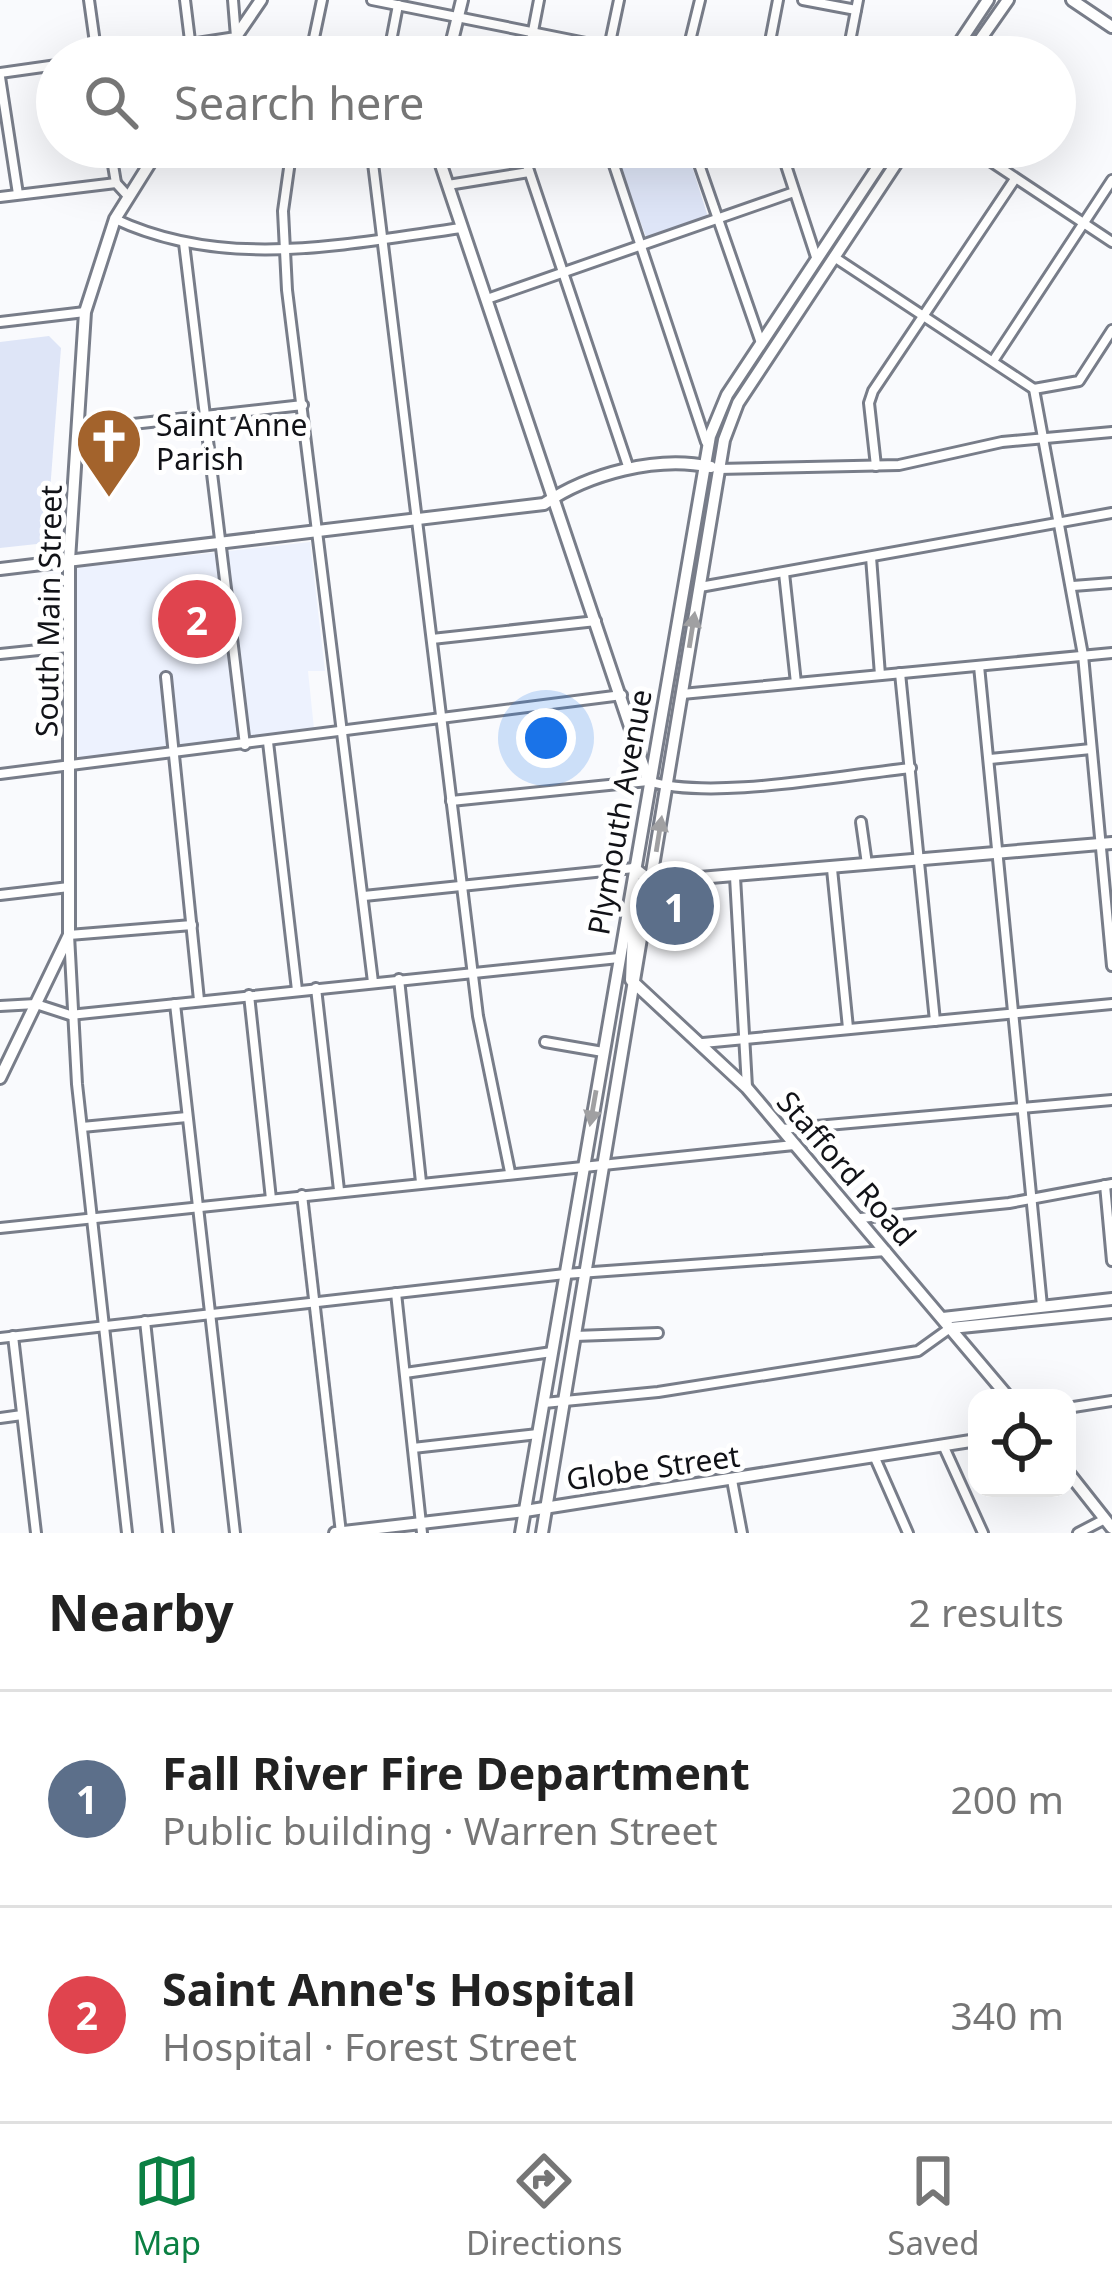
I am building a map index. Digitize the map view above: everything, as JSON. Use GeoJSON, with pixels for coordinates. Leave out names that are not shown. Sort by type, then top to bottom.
{"type":"FeatureCollection","features":[{"type":"Feature","properties":{"kind":"main road"},"geometry":{"type":"LineString","coordinates":[[237,36],[261,0]]}},
{"type":"Feature","properties":{"kind":"main road"},"geometry":{"type":"LineString","coordinates":[[453,36],[462,0]]}},
{"type":"Feature","properties":{"kind":"main road"},"geometry":{"type":"LineString","coordinates":[[964,36],[988,0]]}},
{"type":"Feature","properties":{"kind":"main road"},"geometry":{"type":"LineString","coordinates":[[983,36],[1008,0]]}},
{"type":"Feature","properties":{"kind":"main road"},"geometry":{"type":"LineString","coordinates":[[1072,0],[1112,26]]}},
{"type":"Feature","properties":{"kind":"main road","name":"South Main Street"},"geometry":{"type":"LineString","coordinates":[[0,1078],[69,935],[69,560],[85,312],[115,219],[146,168]]}},
{"type":"Feature","properties":{"kind":"main road"},"geometry":{"type":"LineString","coordinates":[[442,168],[648,781]]}},
{"type":"Feature","properties":{"kind":"main road","name":"Plymouth Avenue"},"geometry":{"type":"LineString","coordinates":[[542,1533],[718,469],[735,409],[894,168]]}},
{"type":"Feature","properties":{"kind":"main road","name":"Plymouth Avenue"},"geometry":{"type":"LineString","coordinates":[[521,1533],[708,447],[719,410],[876,169]]}},
{"type":"Feature","properties":{"kind":"main road"},"geometry":{"type":"LineString","coordinates":[[0,569],[544,503],[598,476],[630,470],[704,465],[718,469]]}},
{"type":"Feature","properties":{"kind":"main road"},"geometry":{"type":"LineString","coordinates":[[634,868],[652,882],[1106,844]]}},
{"type":"Feature","properties":{"kind":"main road"},"geometry":{"type":"LineString","coordinates":[[634,868],[637,915],[628,970],[635,982]]}},
{"type":"Feature","properties":{"kind":"main road","name":"Stafford Road"},"geometry":{"type":"LineString","coordinates":[[635,982],[747,1088],[1002,1389]]}},
{"type":"Feature","properties":{"kind":"main road"},"geometry":{"type":"LineString","coordinates":[[947,1323],[1112,1299]]}},
{"type":"Feature","properties":{"kind":"main road"},"geometry":{"type":"LineString","coordinates":[[947,1323],[1112,1312]]}},
{"type":"Feature","properties":{"kind":"main road","name":"Globe Street"},"geometry":{"type":"LineString","coordinates":[[339,1533],[422,1528],[968,1441]]}},
{"type":"Feature","properties":{"kind":"main road"},"geometry":{"type":"LineString","coordinates":[[1076,1482],[1109,1524]]}},
{"type":"Feature","properties":{"kind":"street"},"geometry":{"type":"LineString","coordinates":[[88,0],[96,36]]}},
{"type":"Feature","properties":{"kind":"street"},"geometry":{"type":"LineString","coordinates":[[184,0],[190,36]]}},
{"type":"Feature","properties":{"kind":"street"},"geometry":{"type":"LineString","coordinates":[[233,0],[236,36]]}},
{"type":"Feature","properties":{"kind":"street"},"geometry":{"type":"LineString","coordinates":[[314,36],[322,0]]}},
{"type":"Feature","properties":{"kind":"street"},"geometry":{"type":"LineString","coordinates":[[372,0],[548,36]]}},
{"type":"Feature","properties":{"kind":"street"},"geometry":{"type":"LineString","coordinates":[[532,36],[539,0]]}},
{"type":"Feature","properties":{"kind":"street"},"geometry":{"type":"LineString","coordinates":[[611,36],[619,0]]}},
{"type":"Feature","properties":{"kind":"street"},"geometry":{"type":"LineString","coordinates":[[691,36],[700,0]]}},
{"type":"Feature","properties":{"kind":"street"},"geometry":{"type":"LineString","coordinates":[[771,36],[778,0]]}},
{"type":"Feature","properties":{"kind":"street"},"geometry":{"type":"LineString","coordinates":[[803,0],[857,5],[851,36]]}},
{"type":"Feature","properties":{"kind":"street"},"geometry":{"type":"LineString","coordinates":[[392,36],[398,5]]}},
{"type":"Feature","properties":{"kind":"street"},"geometry":{"type":"LineString","coordinates":[[18,194],[0,75],[36,68]]}},
{"type":"Feature","properties":{"kind":"street"},"geometry":{"type":"LineString","coordinates":[[114,168],[116,183],[127,195]]}},
{"type":"Feature","properties":{"kind":"street"},"geometry":{"type":"LineString","coordinates":[[289,168],[284,250],[374,982]]}},
{"type":"Feature","properties":{"kind":"street"},"geometry":{"type":"LineString","coordinates":[[374,168],[472,971],[510,1172]]}},
{"type":"Feature","properties":{"kind":"street"},"geometry":{"type":"LineString","coordinates":[[529,168],[630,470]]}},
{"type":"Feature","properties":{"kind":"street"},"geometry":{"type":"LineString","coordinates":[[615,168],[708,447]]}},
{"type":"Feature","properties":{"kind":"street"},"geometry":{"type":"LineString","coordinates":[[700,168],[761,343]]}},
{"type":"Feature","properties":{"kind":"street"},"geometry":{"type":"LineString","coordinates":[[787,168],[817,259]]}},
{"type":"Feature","properties":{"kind":"street"},"geometry":{"type":"LineString","coordinates":[[1000,168],[1112,242]]}},
{"type":"Feature","properties":{"kind":"street"},"geometry":{"type":"LineString","coordinates":[[448,185],[530,172]]}},
{"type":"Feature","properties":{"kind":"street"},"geometry":{"type":"LineString","coordinates":[[876,466],[869,404],[1015,178]]}},
{"type":"Feature","properties":{"kind":"street"},"geometry":{"type":"LineString","coordinates":[[993,361],[1112,180]]}},
{"type":"Feature","properties":{"kind":"street"},"geometry":{"type":"LineString","coordinates":[[0,197],[116,183]]}},
{"type":"Feature","properties":{"kind":"street"},"geometry":{"type":"LineString","coordinates":[[487,299],[794,192]]}},
{"type":"Feature","properties":{"kind":"street"},"geometry":{"type":"LineString","coordinates":[[115,219],[184,243],[284,250],[463,227]]}},
{"type":"Feature","properties":{"kind":"street"},"geometry":{"type":"LineString","coordinates":[[184,243],[245,745]]}},
{"type":"Feature","properties":{"kind":"street"},"geometry":{"type":"LineString","coordinates":[[834,257],[1034,389],[1079,381],[1112,330]]}},
{"type":"Feature","properties":{"kind":"street"},"geometry":{"type":"LineString","coordinates":[[0,322],[85,312]]}},
{"type":"Feature","properties":{"kind":"street"},"geometry":{"type":"LineString","coordinates":[[1034,389],[1083,656],[1106,844],[1112,966]]}},
{"type":"Feature","properties":{"kind":"street"},"geometry":{"type":"LineString","coordinates":[[79,430],[303,405]]}},
{"type":"Feature","properties":{"kind":"street"},"geometry":{"type":"LineString","coordinates":[[718,469],[876,466],[1042,438],[1112,432]]}},
{"type":"Feature","properties":{"kind":"street"},"geometry":{"type":"LineString","coordinates":[[699,588],[1112,513]]}},
{"type":"Feature","properties":{"kind":"street"},"geometry":{"type":"LineString","coordinates":[[872,557],[880,675]]}},
{"type":"Feature","properties":{"kind":"street"},"geometry":{"type":"LineString","coordinates":[[784,573],[796,683]]}},
{"type":"Feature","properties":{"kind":"street"},"geometry":{"type":"LineString","coordinates":[[1073,586],[1112,583]]}},
{"type":"Feature","properties":{"kind":"street"},"geometry":{"type":"LineString","coordinates":[[431,639],[597,621]]}},
{"type":"Feature","properties":{"kind":"street"},"geometry":{"type":"LineString","coordinates":[[0,655],[68,647]]}},
{"type":"Feature","properties":{"kind":"street"},"geometry":{"type":"LineString","coordinates":[[682,694],[1112,653]]}},
{"type":"Feature","properties":{"kind":"street"},"geometry":{"type":"LineString","coordinates":[[979,665],[1042,1306]]}},
{"type":"Feature","properties":{"kind":"street"},"geometry":{"type":"LineString","coordinates":[[900,673],[935,1021]]}},
{"type":"Feature","properties":{"kind":"street"},"geometry":{"type":"LineString","coordinates":[[166,677],[199,1000]]}},
{"type":"Feature","properties":{"kind":"street"},"geometry":{"type":"LineString","coordinates":[[0,774],[622,695]]}},
{"type":"Feature","properties":{"kind":"street"},"geometry":{"type":"LineString","coordinates":[[268,742],[297,990]]}},
{"type":"Feature","properties":{"kind":"street"},"geometry":{"type":"LineString","coordinates":[[989,759],[1091,749]]}},
{"type":"Feature","properties":{"kind":"street"},"geometry":{"type":"LineString","coordinates":[[451,801],[648,781],[667,787],[910,769]]}},
{"type":"Feature","properties":{"kind":"street"},"geometry":{"type":"LineString","coordinates":[[861,822],[867,866]]}},
{"type":"Feature","properties":{"kind":"street"},"geometry":{"type":"LineString","coordinates":[[364,896],[634,868]]}},
{"type":"Feature","properties":{"kind":"street"},"geometry":{"type":"LineString","coordinates":[[832,868],[848,1028]]}},
{"type":"Feature","properties":{"kind":"street"},"geometry":{"type":"LineString","coordinates":[[734,877],[747,1088]]}},
{"type":"Feature","properties":{"kind":"street"},"geometry":{"type":"LineString","coordinates":[[0,895],[69,887]]}},
{"type":"Feature","properties":{"kind":"street"},"geometry":{"type":"LineString","coordinates":[[127,1533],[70,1015],[69,935],[191,925]]}},
{"type":"Feature","properties":{"kind":"street"},"geometry":{"type":"LineString","coordinates":[[0,1006],[36,1004],[70,1015],[619,958]]}},
{"type":"Feature","properties":{"kind":"street"},"geometry":{"type":"LineString","coordinates":[[399,979],[421,1182]]}},
{"type":"Feature","properties":{"kind":"street"},"geometry":{"type":"LineString","coordinates":[[316,988],[339,1190]]}},
{"type":"Feature","properties":{"kind":"street"},"geometry":{"type":"LineString","coordinates":[[249,995],[271,1199]]}},
{"type":"Feature","properties":{"kind":"street"},"geometry":{"type":"LineString","coordinates":[[175,1004],[235,1533]]}},
{"type":"Feature","properties":{"kind":"street"},"geometry":{"type":"LineString","coordinates":[[703,1043],[1112,1004]]}},
{"type":"Feature","properties":{"kind":"street"},"geometry":{"type":"LineString","coordinates":[[545,1042],[603,1052]]}},
{"type":"Feature","properties":{"kind":"street"},"geometry":{"type":"LineString","coordinates":[[782,1129],[1112,1100]]}},
{"type":"Feature","properties":{"kind":"street"},"geometry":{"type":"LineString","coordinates":[[82,1127],[187,1117]]}},
{"type":"Feature","properties":{"kind":"street"},"geometry":{"type":"LineString","coordinates":[[0,1228],[605,1161],[795,1145]]}},
{"type":"Feature","properties":{"kind":"street"},"geometry":{"type":"LineString","coordinates":[[861,1218],[1009,1204],[1108,1184],[1112,1261]]}},
{"type":"Feature","properties":{"kind":"street"},"geometry":{"type":"LineString","coordinates":[[302,1196],[339,1533]]}},
{"type":"Feature","properties":{"kind":"street"},"geometry":{"type":"LineString","coordinates":[[0,1338],[565,1274],[887,1251]]}},
{"type":"Feature","properties":{"kind":"street"},"geometry":{"type":"LineString","coordinates":[[396,1293],[422,1528]]}},
{"type":"Feature","properties":{"kind":"street"},"geometry":{"type":"LineString","coordinates":[[145,1321],[168,1533]]}},
{"type":"Feature","properties":{"kind":"street"},"geometry":{"type":"LineString","coordinates":[[543,1402],[917,1351],[947,1323]]}},
{"type":"Feature","properties":{"kind":"street"},"geometry":{"type":"LineString","coordinates":[[575,1336],[658,1333]]}},
{"type":"Feature","properties":{"kind":"street"},"geometry":{"type":"LineString","coordinates":[[13,1336],[36,1533]]}},
{"type":"Feature","properties":{"kind":"street"},"geometry":{"type":"LineString","coordinates":[[405,1373],[552,1352]]}},
{"type":"Feature","properties":{"kind":"street"},"geometry":{"type":"LineString","coordinates":[[1076,1407],[1112,1401]]}},
{"type":"Feature","properties":{"kind":"street"},"geometry":{"type":"LineString","coordinates":[[0,1418],[22,1415]]}},
{"type":"Feature","properties":{"kind":"street"},"geometry":{"type":"LineString","coordinates":[[413,1448],[538,1434]]}},
{"type":"Feature","properties":{"kind":"street"},"geometry":{"type":"LineString","coordinates":[[943,1445],[982,1533]]}},
{"type":"Feature","properties":{"kind":"street"},"geometry":{"type":"LineString","coordinates":[[875,1458],[908,1533]]}},
{"type":"Feature","properties":{"kind":"street"},"geometry":{"type":"LineString","coordinates":[[732,1480],[742,1533]]}},
{"type":"Feature","properties":{"kind":"street"},"geometry":{"type":"LineString","coordinates":[[1078,1533],[1109,1524]]}},
{"type":"Feature","properties":{"kind":"shaded area"},"geometry":{"type":"Polygon","coordinates":[[[621,168],[693,168],[708,217],[646,237],[621,168]]]}},
{"type":"Feature","properties":{"kind":"shaded area"},"geometry":{"type":"Polygon","coordinates":[[[49,336],[61,348],[46,543],[0,548],[0,342],[49,336]]]}},
{"type":"Feature","properties":{"kind":"shaded area"},"geometry":{"type":"Polygon","coordinates":[[[310,542],[325,671],[308,671],[314,729],[78,758],[74,568],[310,542]]]}},
{"type":"Feature","properties":{"kind":"place","name":"Saint Anne Parish"},"geometry":{"type":"Point","coordinates":[109,500]}},
{"type":"Feature","properties":{"kind":"place","name":"Saint Anne's Hospital"},"geometry":{"type":"Point","coordinates":[197,619]}},
{"type":"Feature","properties":{"kind":"place","name":"Fall River Fire Department"},"geometry":{"type":"Point","coordinates":[675,906]}}]}
